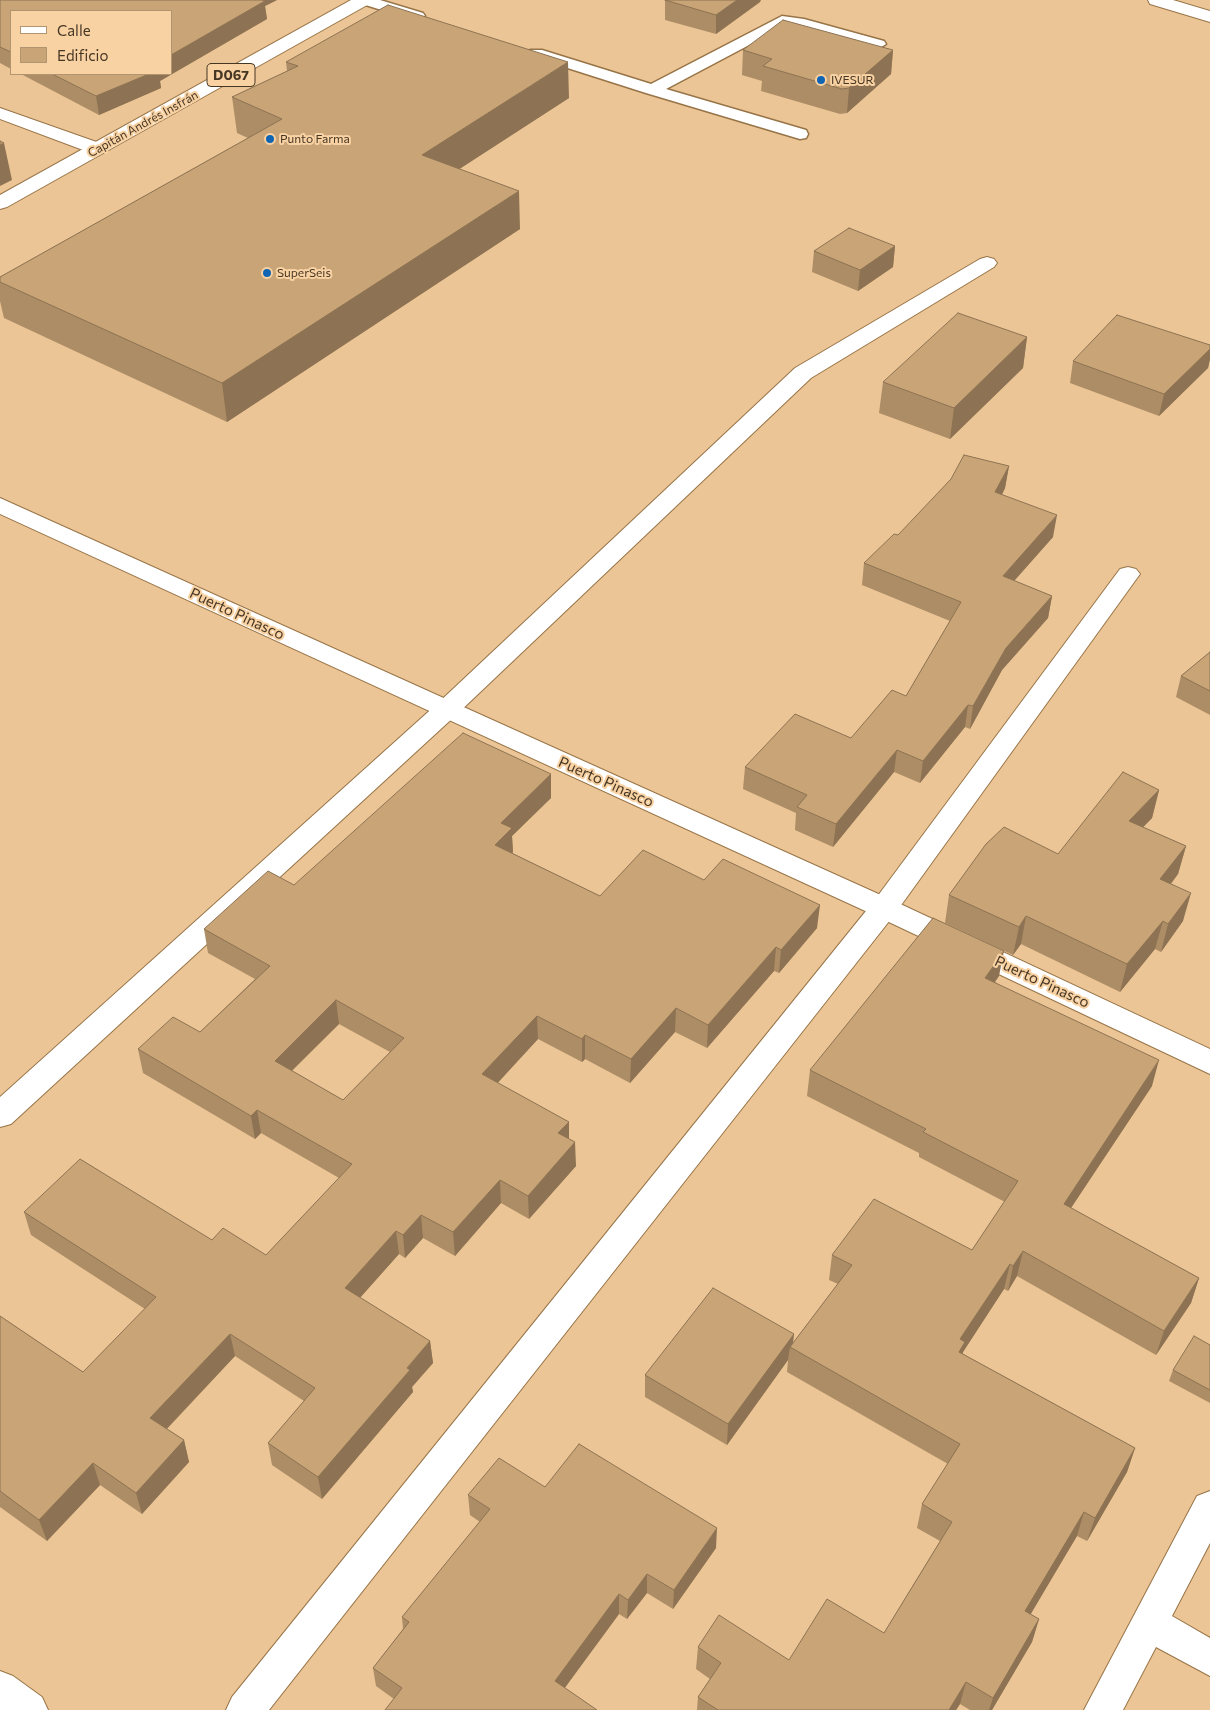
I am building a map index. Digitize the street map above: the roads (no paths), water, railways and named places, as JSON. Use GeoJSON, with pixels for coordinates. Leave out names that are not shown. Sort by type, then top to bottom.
{"type":"FeatureCollection","features":[{"type":"Feature","properties":{"kind":"street","name":"Capitán Andrés Insfrán"},"geometry":{"type":"LineString","coordinates":[[0,203],[364,0]]}},
{"type":"Feature","properties":{"kind":"street"},"geometry":{"type":"LineString","coordinates":[[1156,0],[1210,17]]}},
{"type":"Feature","properties":{"kind":"street"},"geometry":{"type":"LineString","coordinates":[[0,113],[98,149]]}},
{"type":"Feature","properties":{"kind":"street"},"geometry":{"type":"LineString","coordinates":[[0,1115],[446,710],[803,374],[986,263]]}},
{"type":"Feature","properties":{"kind":"street","name":"Puerto Pinasco"},"geometry":{"type":"LineString","coordinates":[[0,505],[446,710],[884,908],[1210,1062]]}},
{"type":"Feature","properties":{"kind":"street"},"geometry":{"type":"LineString","coordinates":[[245,1710],[884,908],[1128,574]]}},
{"type":"Feature","properties":{"kind":"street"},"geometry":{"type":"LineString","coordinates":[[1103,1710],[1210,1507]]}},
{"type":"Feature","properties":{"kind":"street"},"geometry":{"type":"LineString","coordinates":[[1150,1623],[1210,1658]]}},
{"type":"Feature","properties":{"kind":"street"},"geometry":{"type":"LineString","coordinates":[[0,1689],[29,1710]]}},
{"type":"Feature","properties":{"kind":"lane"},"geometry":{"type":"LineString","coordinates":[[364,0],[430,20]]}},
{"type":"Feature","properties":{"kind":"lane"},"geometry":{"type":"LineString","coordinates":[[652,90],[782,21],[798,22],[878,44]]}},
{"type":"Feature","properties":{"kind":"lane"},"geometry":{"type":"LineString","coordinates":[[522,49],[800,134]]}},
{"type":"Feature","properties":{"kind":"place","name":"IVESUR"},"geometry":{"type":"Point","coordinates":[821,80]}},
{"type":"Feature","properties":{"kind":"place","name":"Punto Farma"},"geometry":{"type":"Point","coordinates":[270,139]}},
{"type":"Feature","properties":{"kind":"place","name":"SuperSeis"},"geometry":{"type":"Point","coordinates":[267,273]}}]}
